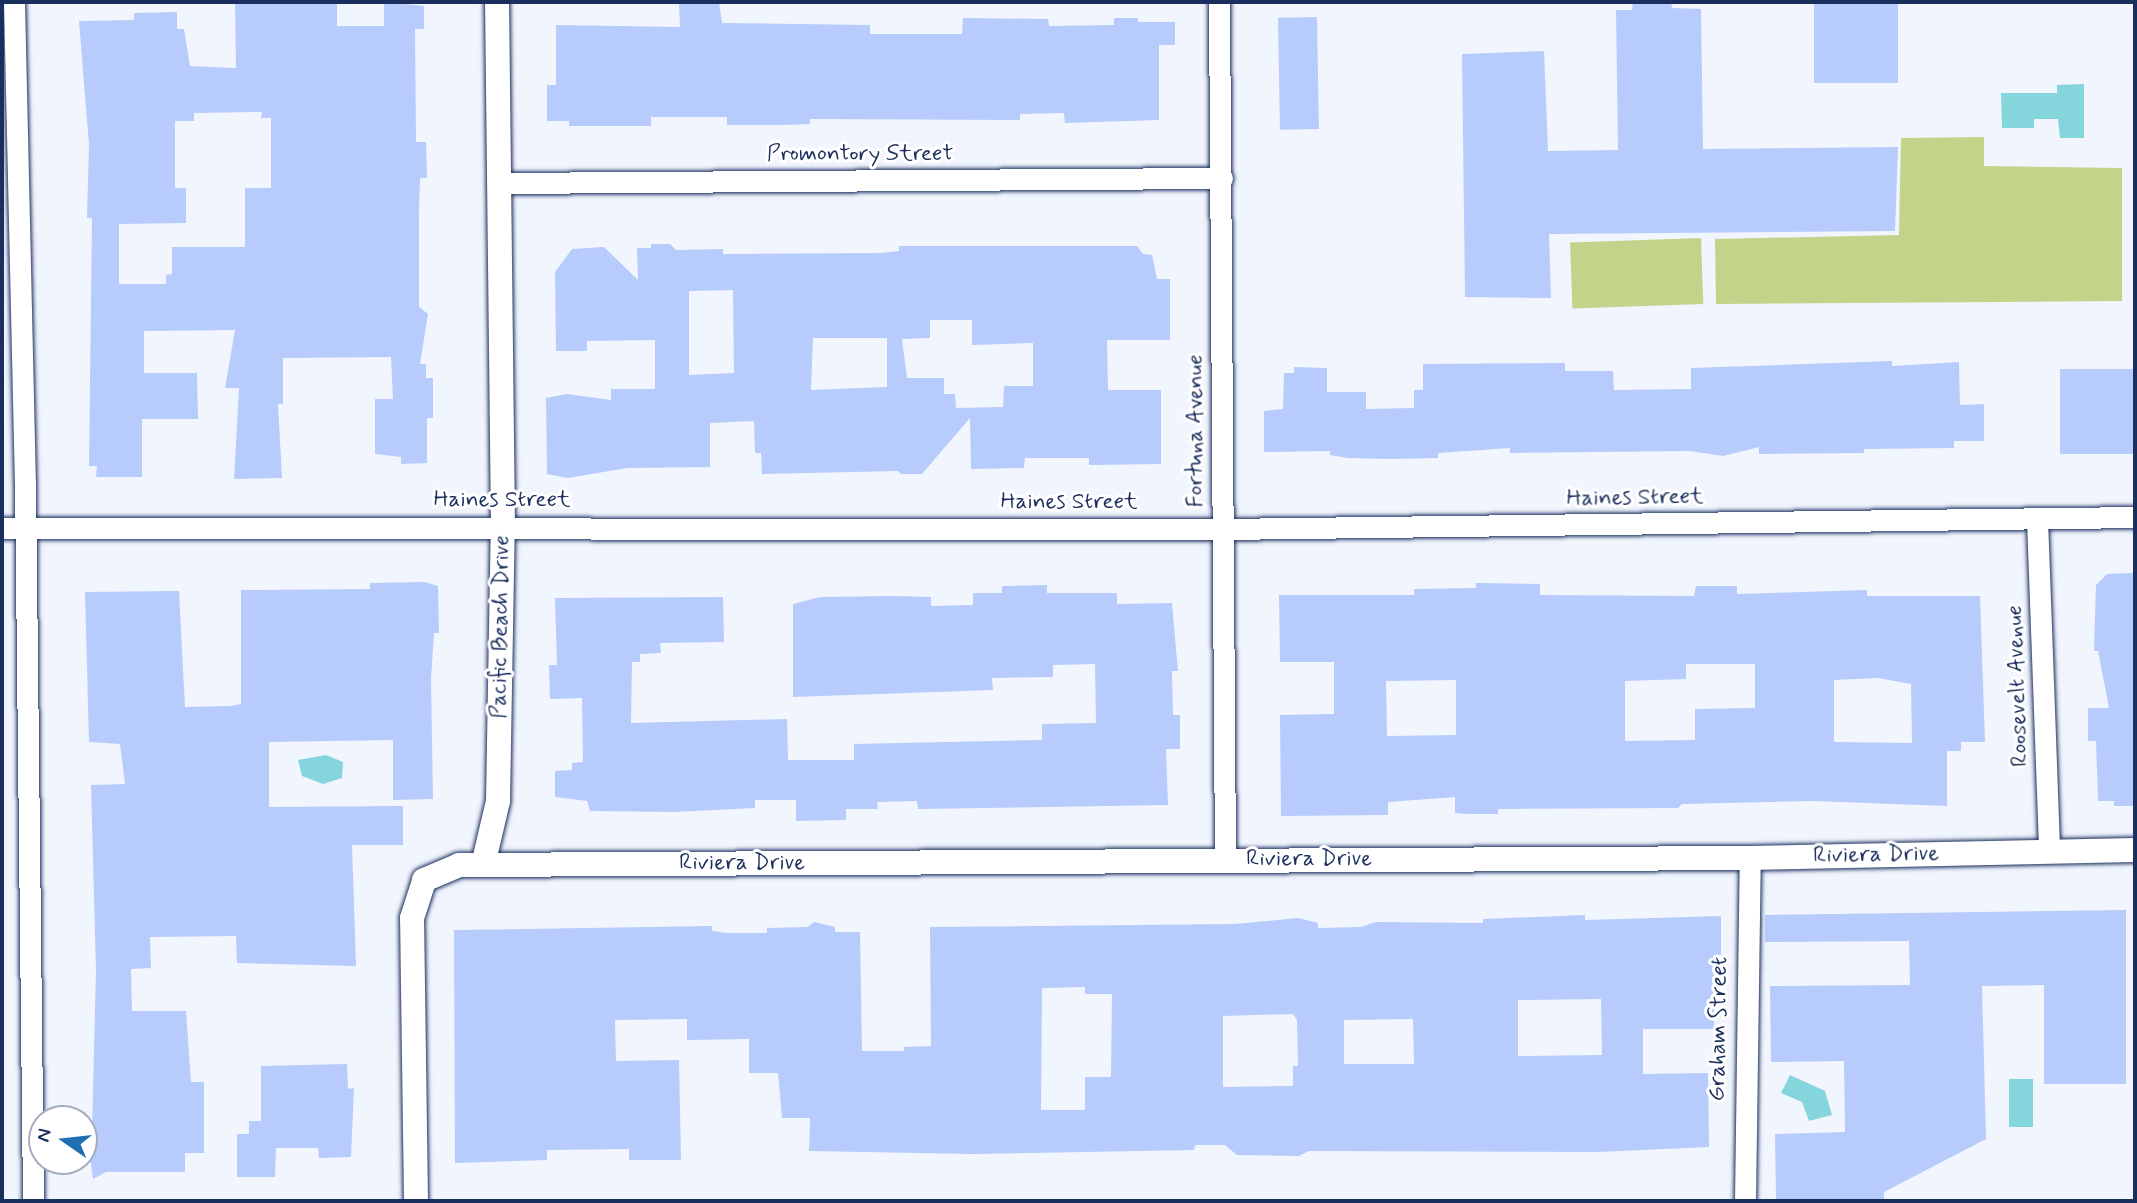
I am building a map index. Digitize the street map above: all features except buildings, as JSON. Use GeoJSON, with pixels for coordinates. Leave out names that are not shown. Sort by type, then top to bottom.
{"type":"FeatureCollection","features":[{"type":"Feature","properties":{"kind":"street"},"geometry":{"type":"LineString","coordinates":[[14,2],[26,527],[33,1201]]}},
{"type":"Feature","properties":{"kind":"street","name":"Pacific Beach Drive"},"geometry":{"type":"LineString","coordinates":[[483,865],[498,801],[503,527],[497,2]]}},
{"type":"Feature","properties":{"kind":"street","name":"Fortuna Avenue"},"geometry":{"type":"LineString","coordinates":[[1219,2],[1225,859]]}},
{"type":"Feature","properties":{"kind":"street","name":"Promontory Street"},"geometry":{"type":"LineString","coordinates":[[499,183],[1222,178]]}},
{"type":"Feature","properties":{"kind":"street","name":"Haines Street"},"geometry":{"type":"LineString","coordinates":[[2,528],[1223,529],[2135,517]]}},
{"type":"Feature","properties":{"kind":"street","name":"Roosevelt Avenue"},"geometry":{"type":"LineString","coordinates":[[2037,519],[2049,851]]}},
{"type":"Feature","properties":{"kind":"street","name":"Riviera Drive"},"geometry":{"type":"LineString","coordinates":[[483,865],[1750,858],[2135,850]]}},
{"type":"Feature","properties":{"kind":"street","name":"Graham Street"},"geometry":{"type":"LineString","coordinates":[[1745,1201],[1750,858]]}},
{"type":"Feature","properties":{"kind":"street"},"geometry":{"type":"LineString","coordinates":[[416,1201],[412,918],[424,880],[459,865],[483,865]]}},
{"type":"Feature","properties":{"kind":"green space"},"geometry":{"type":"Polygon","coordinates":[[[1984,137],[1984,166],[2122,168],[2122,301],[1716,304],[1715,239],[1899,235],[1901,138],[1984,137]]]}},
{"type":"Feature","properties":{"kind":"green space"},"geometry":{"type":"Polygon","coordinates":[[[1701,238],[1703,304],[1572,309],[1570,243],[1701,238]]]}},
{"type":"Feature","properties":{"kind":"water"},"geometry":{"type":"Polygon","coordinates":[[[2084,84],[2084,138],[2060,138],[2058,119],[2034,119],[2034,128],[2002,128],[2001,93],[2057,93],[2057,85],[2084,84]]]}},
{"type":"Feature","properties":{"kind":"water"},"geometry":{"type":"Polygon","coordinates":[[[326,755],[343,762],[342,778],[323,784],[302,776],[298,760],[326,755]]]}},
{"type":"Feature","properties":{"kind":"water"},"geometry":{"type":"Polygon","coordinates":[[[1790,1075],[1825,1091],[1832,1115],[1809,1121],[1802,1102],[1781,1093],[1790,1075]]]}},
{"type":"Feature","properties":{"kind":"water"},"geometry":{"type":"Polygon","coordinates":[[[2009,1079],[2033,1079],[2033,1127],[2009,1127],[2009,1079]]]}}]}
